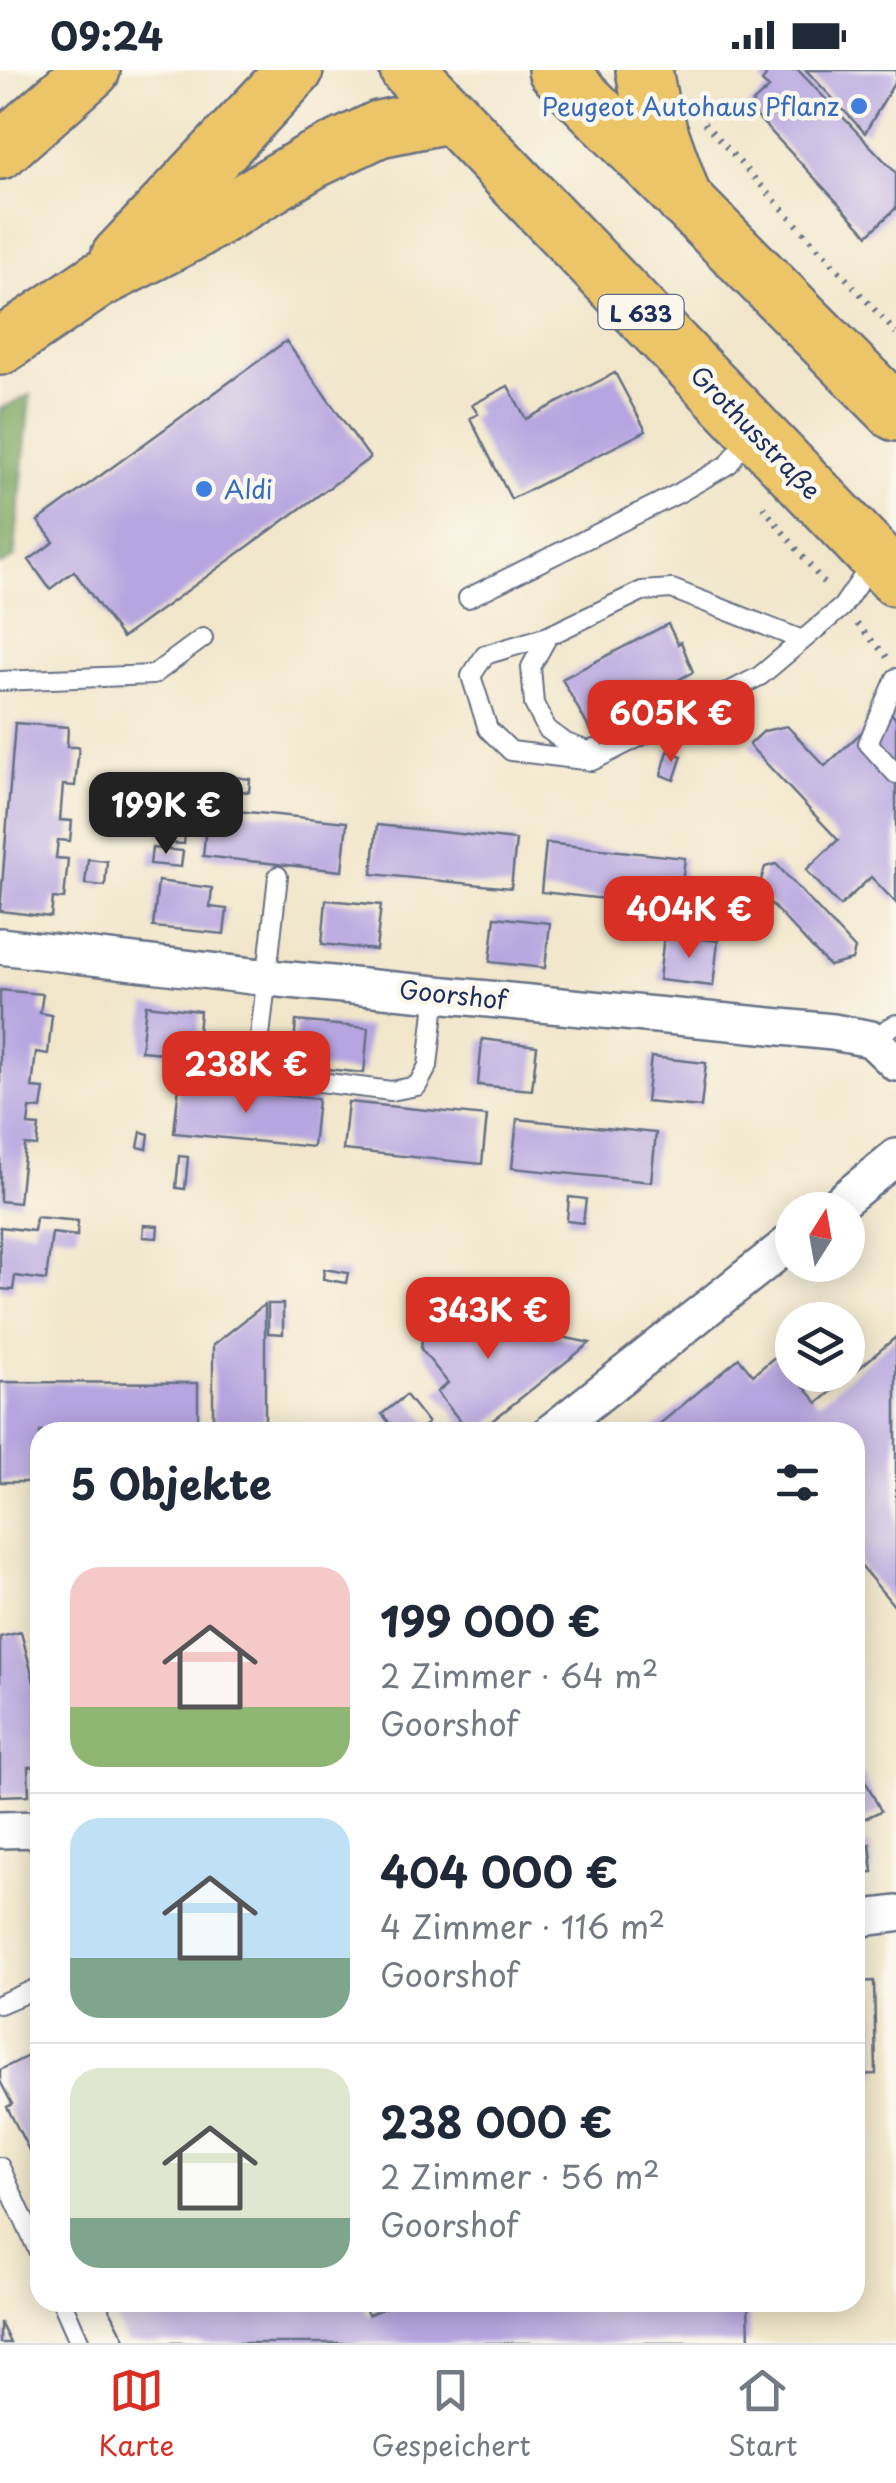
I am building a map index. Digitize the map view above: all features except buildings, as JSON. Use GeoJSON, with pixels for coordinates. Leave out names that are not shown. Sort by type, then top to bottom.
{"type":"FeatureCollection","features":[{"type":"Feature","properties":{"kind":"main road"},"geometry":{"type":"LineString","coordinates":[[0,151],[92,70]]}},
{"type":"Feature","properties":{"kind":"main road"},"geometry":{"type":"LineString","coordinates":[[97,281],[295,70]]}},
{"type":"Feature","properties":{"kind":"main road","name":"Grothusstraße"},"geometry":{"type":"LineString","coordinates":[[408,70],[886,568]]}},
{"type":"Feature","properties":{"kind":"main road"},"geometry":{"type":"LineString","coordinates":[[556,70],[896,413]]}},
{"type":"Feature","properties":{"kind":"main road"},"geometry":{"type":"LineString","coordinates":[[644,70],[651,107],[684,200]]}},
{"type":"Feature","properties":{"kind":"main road"},"geometry":{"type":"LineString","coordinates":[[0,348],[97,281],[194,231],[312,161],[372,131],[452,114]]}},
{"type":"Feature","properties":{"kind":"street","name":"Goorshof"},"geometry":{"type":"LineString","coordinates":[[0,946],[269,978],[833,1032],[888,1042]]}},
{"type":"Feature","properties":{"kind":"street"},"geometry":{"type":"LineString","coordinates":[[854,1192],[896,1157]]}},
{"type":"Feature","properties":{"kind":"street"},"geometry":{"type":"LineString","coordinates":[[564,1422],[775,1254]]}},
{"type":"Feature","properties":{"kind":"street"},"geometry":{"type":"LineString","coordinates":[[0,1830],[30,1829]]}},
{"type":"Feature","properties":{"kind":"street"},"geometry":{"type":"LineString","coordinates":[[865,1917],[896,1914]]}},
{"type":"Feature","properties":{"kind":"lane"},"geometry":{"type":"LineString","coordinates":[[468,598],[729,464],[752,429]]}},
{"type":"Feature","properties":{"kind":"lane"},"geometry":{"type":"LineString","coordinates":[[802,640],[672,589],[642,591],[548,636],[485,655],[471,676],[488,729],[510,750],[592,761],[760,676],[842,607],[886,568]]}},
{"type":"Feature","properties":{"kind":"lane"},"geometry":{"type":"LineString","coordinates":[[548,636],[531,668],[534,704],[547,729],[588,752],[672,708],[712,702]]}},
{"type":"Feature","properties":{"kind":"lane"},"geometry":{"type":"LineString","coordinates":[[0,681],[153,675],[203,638]]}},
{"type":"Feature","properties":{"kind":"lane"},"geometry":{"type":"LineString","coordinates":[[896,678],[868,742],[896,774]]}},
{"type":"Feature","properties":{"kind":"lane"},"geometry":{"type":"LineString","coordinates":[[278,876],[259,1045],[259,1058],[268,1072],[280,1077],[391,1091],[417,1086],[424,1077],[436,992]]}},
{"type":"Feature","properties":{"kind":"lane"},"geometry":{"type":"LineString","coordinates":[[0,2004],[30,1990]]}},
{"type":"Feature","properties":{"kind":"lane"},"geometry":{"type":"LineString","coordinates":[[0,2166],[30,2233]]}},
{"type":"Feature","properties":{"kind":"lane"},"geometry":{"type":"LineString","coordinates":[[66,2312],[80,2343]]}},
{"type":"Feature","properties":{"kind":"path"},"geometry":{"type":"LineString","coordinates":[[702,121],[896,332]]}},
{"type":"Feature","properties":{"kind":"green space"},"geometry":{"type":"Polygon","coordinates":[[[30,395],[14,558],[0,565],[0,409],[30,395]]]}},
{"type":"Feature","properties":{"kind":"place","name":"Peugeot Autohaus Pflanz"},"geometry":{"type":"Point","coordinates":[859,106]}},
{"type":"Feature","properties":{"kind":"place","name":"Aldi"},"geometry":{"type":"Point","coordinates":[204,489]}}]}
